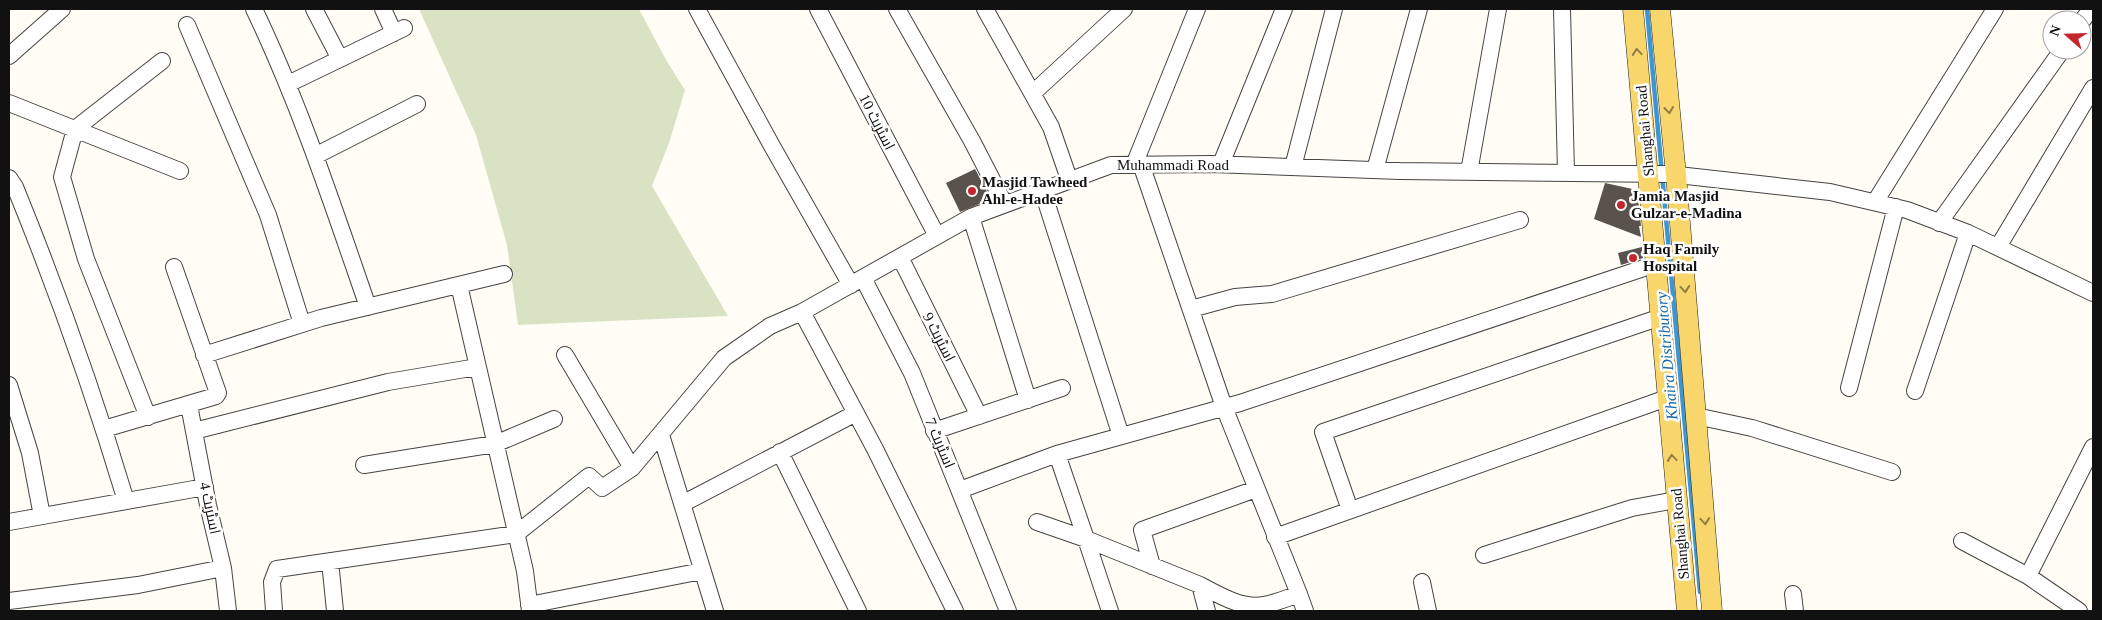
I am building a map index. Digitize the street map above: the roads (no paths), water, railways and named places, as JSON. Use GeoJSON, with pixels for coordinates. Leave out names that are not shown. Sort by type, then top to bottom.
{"type":"FeatureCollection","features":[{"type":"Feature","properties":{"kind":"main road","name":"Shanghai Road"},"geometry":{"type":"LineString","coordinates":[[1633,9],[1662,175],[1696,416],[1712,611]]}},
{"type":"Feature","properties":{"kind":"main road","name":"Shanghai Road"},"geometry":{"type":"LineString","coordinates":[[1660,9],[1662,175],[1656,264],[1687,611]]}},
{"type":"Feature","properties":{"kind":"street"},"geometry":{"type":"LineString","coordinates":[[9,56],[62,9]]}},
{"type":"Feature","properties":{"kind":"street"},"geometry":{"type":"LineString","coordinates":[[254,9],[288,84],[368,307]]}},
{"type":"Feature","properties":{"kind":"street"},"geometry":{"type":"LineString","coordinates":[[314,9],[340,59]]}},
{"type":"Feature","properties":{"kind":"street"},"geometry":{"type":"LineString","coordinates":[[288,84],[399,30],[383,9]]}},
{"type":"Feature","properties":{"kind":"street","name":"اسٹریٹ 7"},"geometry":{"type":"LineString","coordinates":[[697,9],[772,146],[912,373],[1008,611]]}},
{"type":"Feature","properties":{"kind":"street","name":"اسٹریٹ 10"},"geometry":{"type":"LineString","coordinates":[[818,9],[937,236]]}},
{"type":"Feature","properties":{"kind":"street"},"geometry":{"type":"LineString","coordinates":[[897,9],[972,141],[1004,203]]}},
{"type":"Feature","properties":{"kind":"street"},"geometry":{"type":"LineString","coordinates":[[985,9],[1051,127],[1069,179]]}},
{"type":"Feature","properties":{"kind":"street"},"geometry":{"type":"LineString","coordinates":[[1033,93],[1124,9]]}},
{"type":"Feature","properties":{"kind":"street"},"geometry":{"type":"LineString","coordinates":[[1197,9],[1138,164],[1191,309],[1224,407],[1305,611]]}},
{"type":"Feature","properties":{"kind":"street"},"geometry":{"type":"LineString","coordinates":[[1221,164],[1284,9]]}},
{"type":"Feature","properties":{"kind":"street"},"geometry":{"type":"LineString","coordinates":[[1293,167],[1334,9]]}},
{"type":"Feature","properties":{"kind":"street"},"geometry":{"type":"LineString","coordinates":[[1375,170],[1420,9]]}},
{"type":"Feature","properties":{"kind":"street"},"geometry":{"type":"LineString","coordinates":[[1469,172],[1498,9]]}},
{"type":"Feature","properties":{"kind":"street"},"geometry":{"type":"LineString","coordinates":[[1562,9],[1566,173]]}},
{"type":"Feature","properties":{"kind":"street"},"geometry":{"type":"LineString","coordinates":[[1875,202],[1995,9]]}},
{"type":"Feature","properties":{"kind":"street"},"geometry":{"type":"LineString","coordinates":[[187,24],[268,215],[302,324]]}},
{"type":"Feature","properties":{"kind":"street"},"geometry":{"type":"LineString","coordinates":[[1939,223],[2055,60]]}},
{"type":"Feature","properties":{"kind":"street"},"geometry":{"type":"LineString","coordinates":[[148,417],[86,259],[62,176],[75,129],[162,61]]}},
{"type":"Feature","properties":{"kind":"street"},"geometry":{"type":"LineString","coordinates":[[1998,247],[2093,88]]}},
{"type":"Feature","properties":{"kind":"street"},"geometry":{"type":"LineString","coordinates":[[9,103],[180,171]]}},
{"type":"Feature","properties":{"kind":"street"},"geometry":{"type":"LineString","coordinates":[[315,156],[417,104]]}},
{"type":"Feature","properties":{"kind":"street","name":"Muhammadi Road"},"geometry":{"type":"LineString","coordinates":[[516,534],[588,476],[602,488],[632,468],[724,358],[770,326],[802,312],[971,217],[1004,203],[1111,165],[1221,164],[1375,170],[1662,175],[1830,192],[1896,208],[1968,233],[2091,287]]}},
{"type":"Feature","properties":{"kind":"street"},"geometry":{"type":"LineString","coordinates":[[9,178],[15,187],[58,292],[126,501]]}},
{"type":"Feature","properties":{"kind":"street"},"geometry":{"type":"LineString","coordinates":[[1042,189],[1121,436]]}},
{"type":"Feature","properties":{"kind":"street"},"geometry":{"type":"LineString","coordinates":[[1849,388],[1896,208]]}},
{"type":"Feature","properties":{"kind":"street"},"geometry":{"type":"LineString","coordinates":[[971,217],[1028,400]]}},
{"type":"Feature","properties":{"kind":"street"},"geometry":{"type":"LineString","coordinates":[[1191,309],[1235,297],[1272,294],[1520,220]]}},
{"type":"Feature","properties":{"kind":"street"},"geometry":{"type":"LineString","coordinates":[[1915,391],[1968,233]]}},
{"type":"Feature","properties":{"kind":"street","name":"اسٹریٹ 9"},"geometry":{"type":"LineString","coordinates":[[900,257],[979,416]]}},
{"type":"Feature","properties":{"kind":"street"},"geometry":{"type":"LineString","coordinates":[[960,490],[1057,454],[1224,407],[1656,264]]}},
{"type":"Feature","properties":{"kind":"street"},"geometry":{"type":"LineString","coordinates":[[104,429],[189,405],[216,396],[218,393],[174,267]]}},
{"type":"Feature","properties":{"kind":"street"},"geometry":{"type":"LineString","coordinates":[[204,355],[302,324],[504,274]]}},
{"type":"Feature","properties":{"kind":"street"},"geometry":{"type":"LineString","coordinates":[[460,285],[477,368],[525,571],[530,608],[702,571]]}},
{"type":"Feature","properties":{"kind":"street"},"geometry":{"type":"LineString","coordinates":[[802,312],[856,413],[955,611]]}},
{"type":"Feature","properties":{"kind":"street"},"geometry":{"type":"LineString","coordinates":[[1350,510],[1324,432],[1661,317]]}},
{"type":"Feature","properties":{"kind":"street"},"geometry":{"type":"LineString","coordinates":[[565,355],[632,468]]}},
{"type":"Feature","properties":{"kind":"street"},"geometry":{"type":"LineString","coordinates":[[194,431],[388,382],[477,368]]}},
{"type":"Feature","properties":{"kind":"street"},"geometry":{"type":"LineString","coordinates":[[9,385],[30,453],[42,516]]}},
{"type":"Feature","properties":{"kind":"street"},"geometry":{"type":"LineString","coordinates":[[934,431],[1062,388]]}},
{"type":"Feature","properties":{"kind":"street"},"geometry":{"type":"LineString","coordinates":[[1276,537],[1667,398]]}},
{"type":"Feature","properties":{"kind":"street","name":"اسٹریٹ 4"},"geometry":{"type":"LineString","coordinates":[[189,405],[205,487],[224,568],[228,611]]}},
{"type":"Feature","properties":{"kind":"street"},"geometry":{"type":"LineString","coordinates":[[682,504],[856,413]]}},
{"type":"Feature","properties":{"kind":"street"},"geometry":{"type":"LineString","coordinates":[[1696,416],[1752,428],[1892,472]]}},
{"type":"Feature","properties":{"kind":"street"},"geometry":{"type":"LineString","coordinates":[[364,465],[495,444],[554,419]]}},
{"type":"Feature","properties":{"kind":"street"},"geometry":{"type":"LineString","coordinates":[[661,435],[715,611]]}},
{"type":"Feature","properties":{"kind":"street"},"geometry":{"type":"LineString","coordinates":[[2028,576],[2093,447]]}},
{"type":"Feature","properties":{"kind":"street"},"geometry":{"type":"LineString","coordinates":[[780,452],[858,611]]}},
{"type":"Feature","properties":{"kind":"street"},"geometry":{"type":"LineString","coordinates":[[1057,454],[1110,611]]}},
{"type":"Feature","properties":{"kind":"street"},"geometry":{"type":"LineString","coordinates":[[9,522],[205,487]]}},
{"type":"Feature","properties":{"kind":"street"},"geometry":{"type":"LineString","coordinates":[[1152,566],[1142,530],[1256,489]]}},
{"type":"Feature","properties":{"kind":"street"},"geometry":{"type":"LineString","coordinates":[[1484,555],[1632,508],[1676,500]]}},
{"type":"Feature","properties":{"kind":"street"},"geometry":{"type":"LineString","coordinates":[[1037,522],[1086,539],[1200,585],[1226,599],[1248,605],[1263,606],[1298,594]]}},
{"type":"Feature","properties":{"kind":"street"},"geometry":{"type":"LineString","coordinates":[[274,611],[272,582],[277,569],[516,534]]}},
{"type":"Feature","properties":{"kind":"street"},"geometry":{"type":"LineString","coordinates":[[1962,541],[2028,576],[2078,611]]}},
{"type":"Feature","properties":{"kind":"street"},"geometry":{"type":"LineString","coordinates":[[330,561],[335,611]]}},
{"type":"Feature","properties":{"kind":"street"},"geometry":{"type":"LineString","coordinates":[[9,601],[138,585],[224,568]]}},
{"type":"Feature","properties":{"kind":"street"},"geometry":{"type":"LineString","coordinates":[[1422,582],[1428,611]]}},
{"type":"Feature","properties":{"kind":"street"},"geometry":{"type":"LineString","coordinates":[[1200,585],[1207,611]]}},
{"type":"Feature","properties":{"kind":"street"},"geometry":{"type":"LineString","coordinates":[[1793,594],[1794,611]]}},
{"type":"Feature","properties":{"kind":"waterway","name":"Khaira Distributory"},"geometry":{"type":"LineString","coordinates":[[1647,9],[1700,592]]}},
{"type":"Feature","properties":{"kind":"place","name":"Masjid Tawheed Ahl-e-Hadee"},"geometry":{"type":"Point","coordinates":[972,191]}},
{"type":"Feature","properties":{"kind":"place","name":"Jamia Masjid Gulzar-e-Madina"},"geometry":{"type":"Point","coordinates":[1621,205]}},
{"type":"Feature","properties":{"kind":"place","name":"Haq Family Hospital"},"geometry":{"type":"Point","coordinates":[1633,258]}}]}
